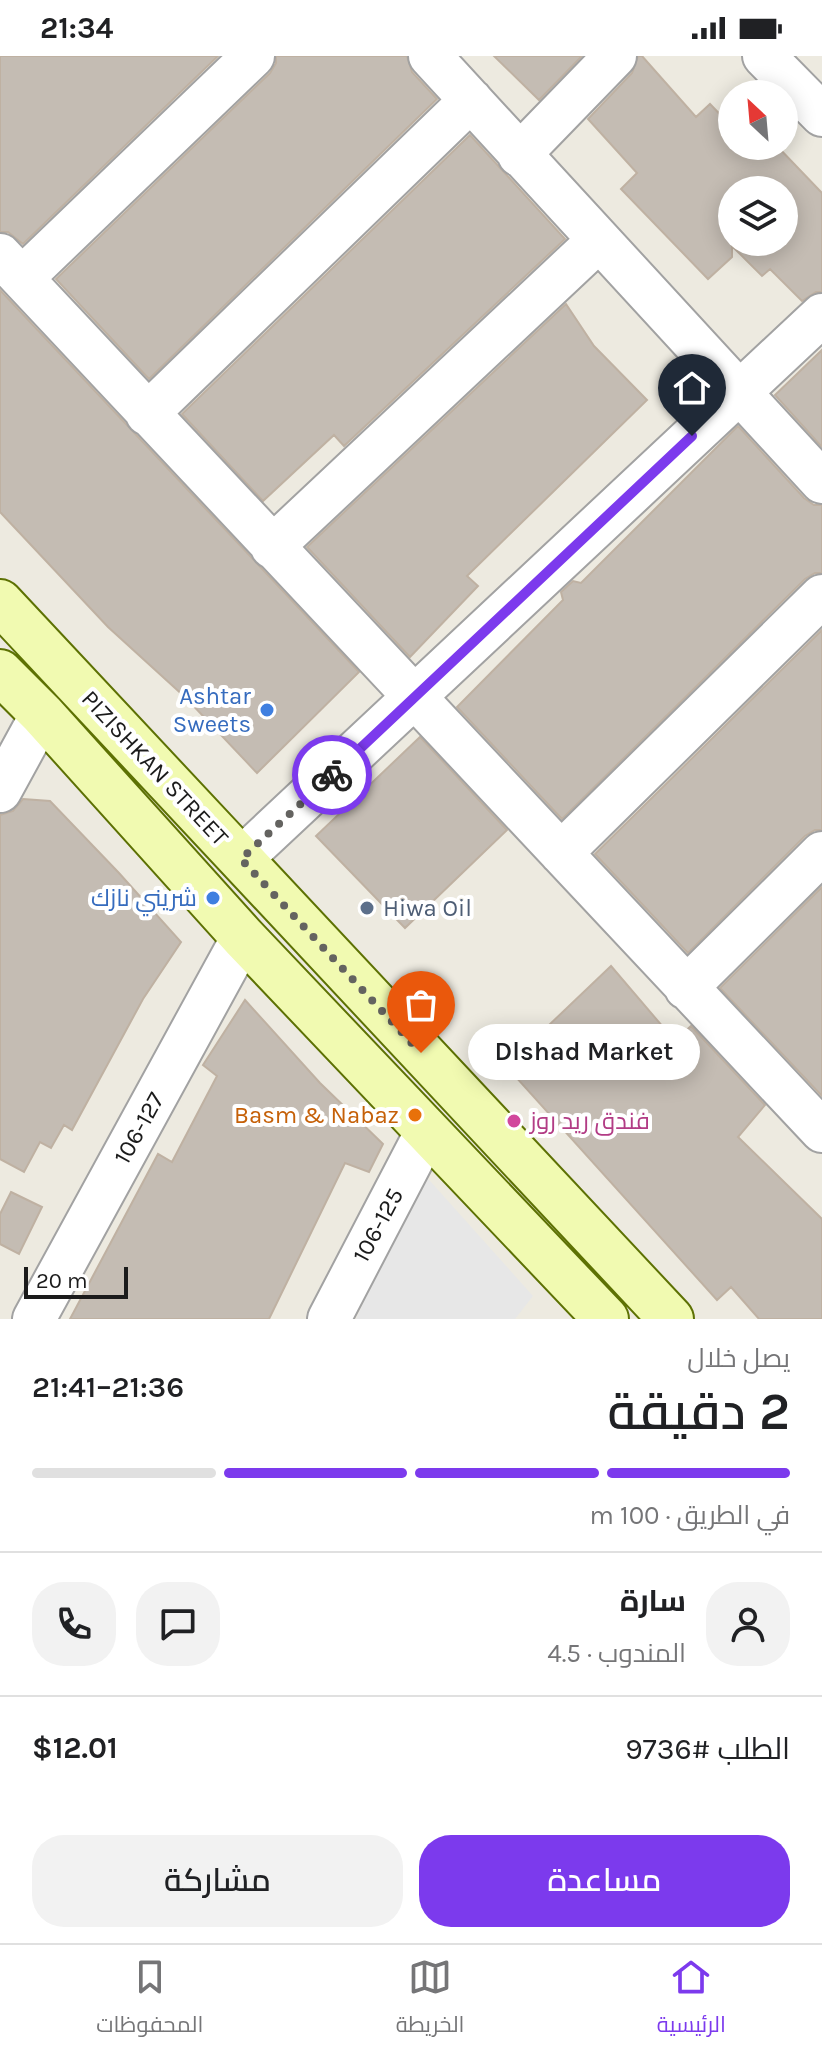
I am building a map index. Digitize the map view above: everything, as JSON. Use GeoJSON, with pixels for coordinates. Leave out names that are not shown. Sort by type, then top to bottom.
{"type":"FeatureCollection","features":[{"type":"Feature","properties":{"kind":"main road","name":"PIZISHKAN STREET"},"geometry":{"type":"LineString","coordinates":[[0,602],[671,1319]]}},
{"type":"Feature","properties":{"kind":"main road","name":"PIZISHKAN STREET"},"geometry":{"type":"LineString","coordinates":[[0,672],[42,714],[243,937],[606,1319]]}},
{"type":"Feature","properties":{"kind":"street"},"geometry":{"type":"LineString","coordinates":[[253,56],[11,266],[686,988],[819,1121]]}},
{"type":"Feature","properties":{"kind":"street"},"geometry":{"type":"LineString","coordinates":[[430,56],[822,482]]}},
{"type":"Feature","properties":{"kind":"street"},"geometry":{"type":"LineString","coordinates":[[519,155],[615,56]]}},
{"type":"Feature","properties":{"kind":"street"},"geometry":{"type":"LineString","coordinates":[[764,56],[822,115]]}},
{"type":"Feature","properties":{"kind":"street"},"geometry":{"type":"LineString","coordinates":[[147,414],[471,100]]}},
{"type":"Feature","properties":{"kind":"street"},"geometry":{"type":"LineString","coordinates":[[272,547],[599,240]]}},
{"type":"Feature","properties":{"kind":"street"},"geometry":{"type":"LineString","coordinates":[[241,859],[822,315]]}},
{"type":"Feature","properties":{"kind":"street"},"geometry":{"type":"LineString","coordinates":[[561,853],[822,596]]}},
{"type":"Feature","properties":{"kind":"street"},"geometry":{"type":"LineString","coordinates":[[0,791],[42,714]]}},
{"type":"Feature","properties":{"kind":"street"},"geometry":{"type":"LineString","coordinates":[[686,988],[822,853]]}},
{"type":"Feature","properties":{"kind":"street","name":"106-127"},"geometry":{"type":"LineString","coordinates":[[34,1319],[243,937]]}},
{"type":"Feature","properties":{"kind":"street","name":"106-125"},"geometry":{"type":"LineString","coordinates":[[329,1319],[427,1131]]}},
{"type":"Feature","properties":{"kind":"shaded area"},"geometry":{"type":"Polygon","coordinates":[[[422,1172],[533,1296],[515,1319],[356,1319],[422,1172]]]}},
{"type":"Feature","properties":{"kind":"building"},"geometry":{"type":"Polygon","coordinates":[[[0,56],[218,56],[23,244],[8,232],[0,232],[0,56]]]}},
{"type":"Feature","properties":{"kind":"building"},"geometry":{"type":"Polygon","coordinates":[[[276,56],[407,56],[412,72],[437,99],[149,379],[56,279],[270,73],[276,56]]]}},
{"type":"Feature","properties":{"kind":"building"},"geometry":{"type":"Polygon","coordinates":[[[494,56],[582,56],[539,100],[494,56]]]}},
{"type":"Feature","properties":{"kind":"building"},"geometry":{"type":"Polygon","coordinates":[[[638,56],[642,56],[696,117],[710,104],[718,112],[718,160],[790,160],[822,193],[822,292],[816,292],[802,301],[770,269],[762,276],[742,256],[798,256],[798,176],[718,176],[718,256],[732,257],[708,279],[621,189],[637,173],[588,119],[632,73],[638,56]]]}},
{"type":"Feature","properties":{"kind":"building"},"geometry":{"type":"Polygon","coordinates":[[[470,135],[565,239],[344,446],[334,435],[263,501],[182,414],[470,135]]]}},
{"type":"Feature","properties":{"kind":"building"},"geometry":{"type":"Polygon","coordinates":[[[0,290],[359,672],[257,773],[186,698],[108,627],[0,512],[0,290]]]}},
{"type":"Feature","properties":{"kind":"building"},"geometry":{"type":"Polygon","coordinates":[[[566,304],[594,346],[647,400],[467,576],[478,586],[410,657],[307,547],[566,304]]]}},
{"type":"Feature","properties":{"kind":"building"},"geometry":{"type":"Polygon","coordinates":[[[822,350],[822,447],[775,395],[822,350]]]}},
{"type":"Feature","properties":{"kind":"building"},"geometry":{"type":"Polygon","coordinates":[[[738,426],[804,498],[814,505],[822,505],[822,573],[805,579],[562,819],[457,707],[563,600],[561,592],[573,581],[581,583],[738,426]]]}},
{"type":"Feature","properties":{"kind":"building"},"geometry":{"type":"Polygon","coordinates":[[[822,630],[822,830],[805,836],[688,953],[595,854],[822,630]]]}},
{"type":"Feature","properties":{"kind":"building"},"geometry":{"type":"Polygon","coordinates":[[[420,737],[507,830],[405,928],[316,836],[420,737]]]}},
{"type":"Feature","properties":{"kind":"building"},"geometry":{"type":"Polygon","coordinates":[[[23,799],[50,801],[181,942],[143,999],[72,1130],[64,1125],[51,1148],[40,1142],[24,1172],[0,1159],[0,815],[13,811],[23,799]]]}},
{"type":"Feature","properties":{"kind":"building"},"geometry":{"type":"Polygon","coordinates":[[[822,887],[822,1096],[720,988],[822,887]]]}},
{"type":"Feature","properties":{"kind":"building"},"geometry":{"type":"Polygon","coordinates":[[[611,966],[675,1041],[691,1026],[765,1105],[738,1137],[822,1219],[822,1319],[759,1319],[731,1287],[717,1300],[506,1066],[611,966]]]}},
{"type":"Feature","properties":{"kind":"building"},"geometry":{"type":"Polygon","coordinates":[[[245,1000],[320,1083],[383,1144],[369,1172],[345,1163],[269,1319],[70,1319],[158,1154],[172,1162],[217,1076],[203,1065],[245,1000]]]}},
{"type":"Feature","properties":{"kind":"building"},"geometry":{"type":"Polygon","coordinates":[[[11,1192],[42,1207],[19,1254],[0,1244],[0,1214],[11,1192]]]}},
{"type":"Feature","properties":{"kind":"way so far"},"geometry":{"type":"LineString","coordinates":[[332,775],[241,859],[421,1053]]}},
{"type":"Feature","properties":{"kind":"place","name":"Ashtar Sweets"},"geometry":{"type":"Point","coordinates":[267,710]}},
{"type":"Feature","properties":{"kind":"place","name":"شريني نازك"},"geometry":{"type":"Point","coordinates":[213,898]}},
{"type":"Feature","properties":{"kind":"place","name":"Hiwa Oil"},"geometry":{"type":"Point","coordinates":[367,908]}},
{"type":"Feature","properties":{"kind":"place","name":"Dlshad Market"},"geometry":{"type":"Point","coordinates":[421,1053]}},
{"type":"Feature","properties":{"kind":"place","name":"Basm & Nabaz"},"geometry":{"type":"Point","coordinates":[415,1115]}},
{"type":"Feature","properties":{"kind":"place","name":"فندق ريد روز"},"geometry":{"type":"Point","coordinates":[514,1121]}},
{"type":"Feature","properties":{"kind":"route"},"geometry":{"type":"LineString","coordinates":[[332,775],[692,436]]}}]}
